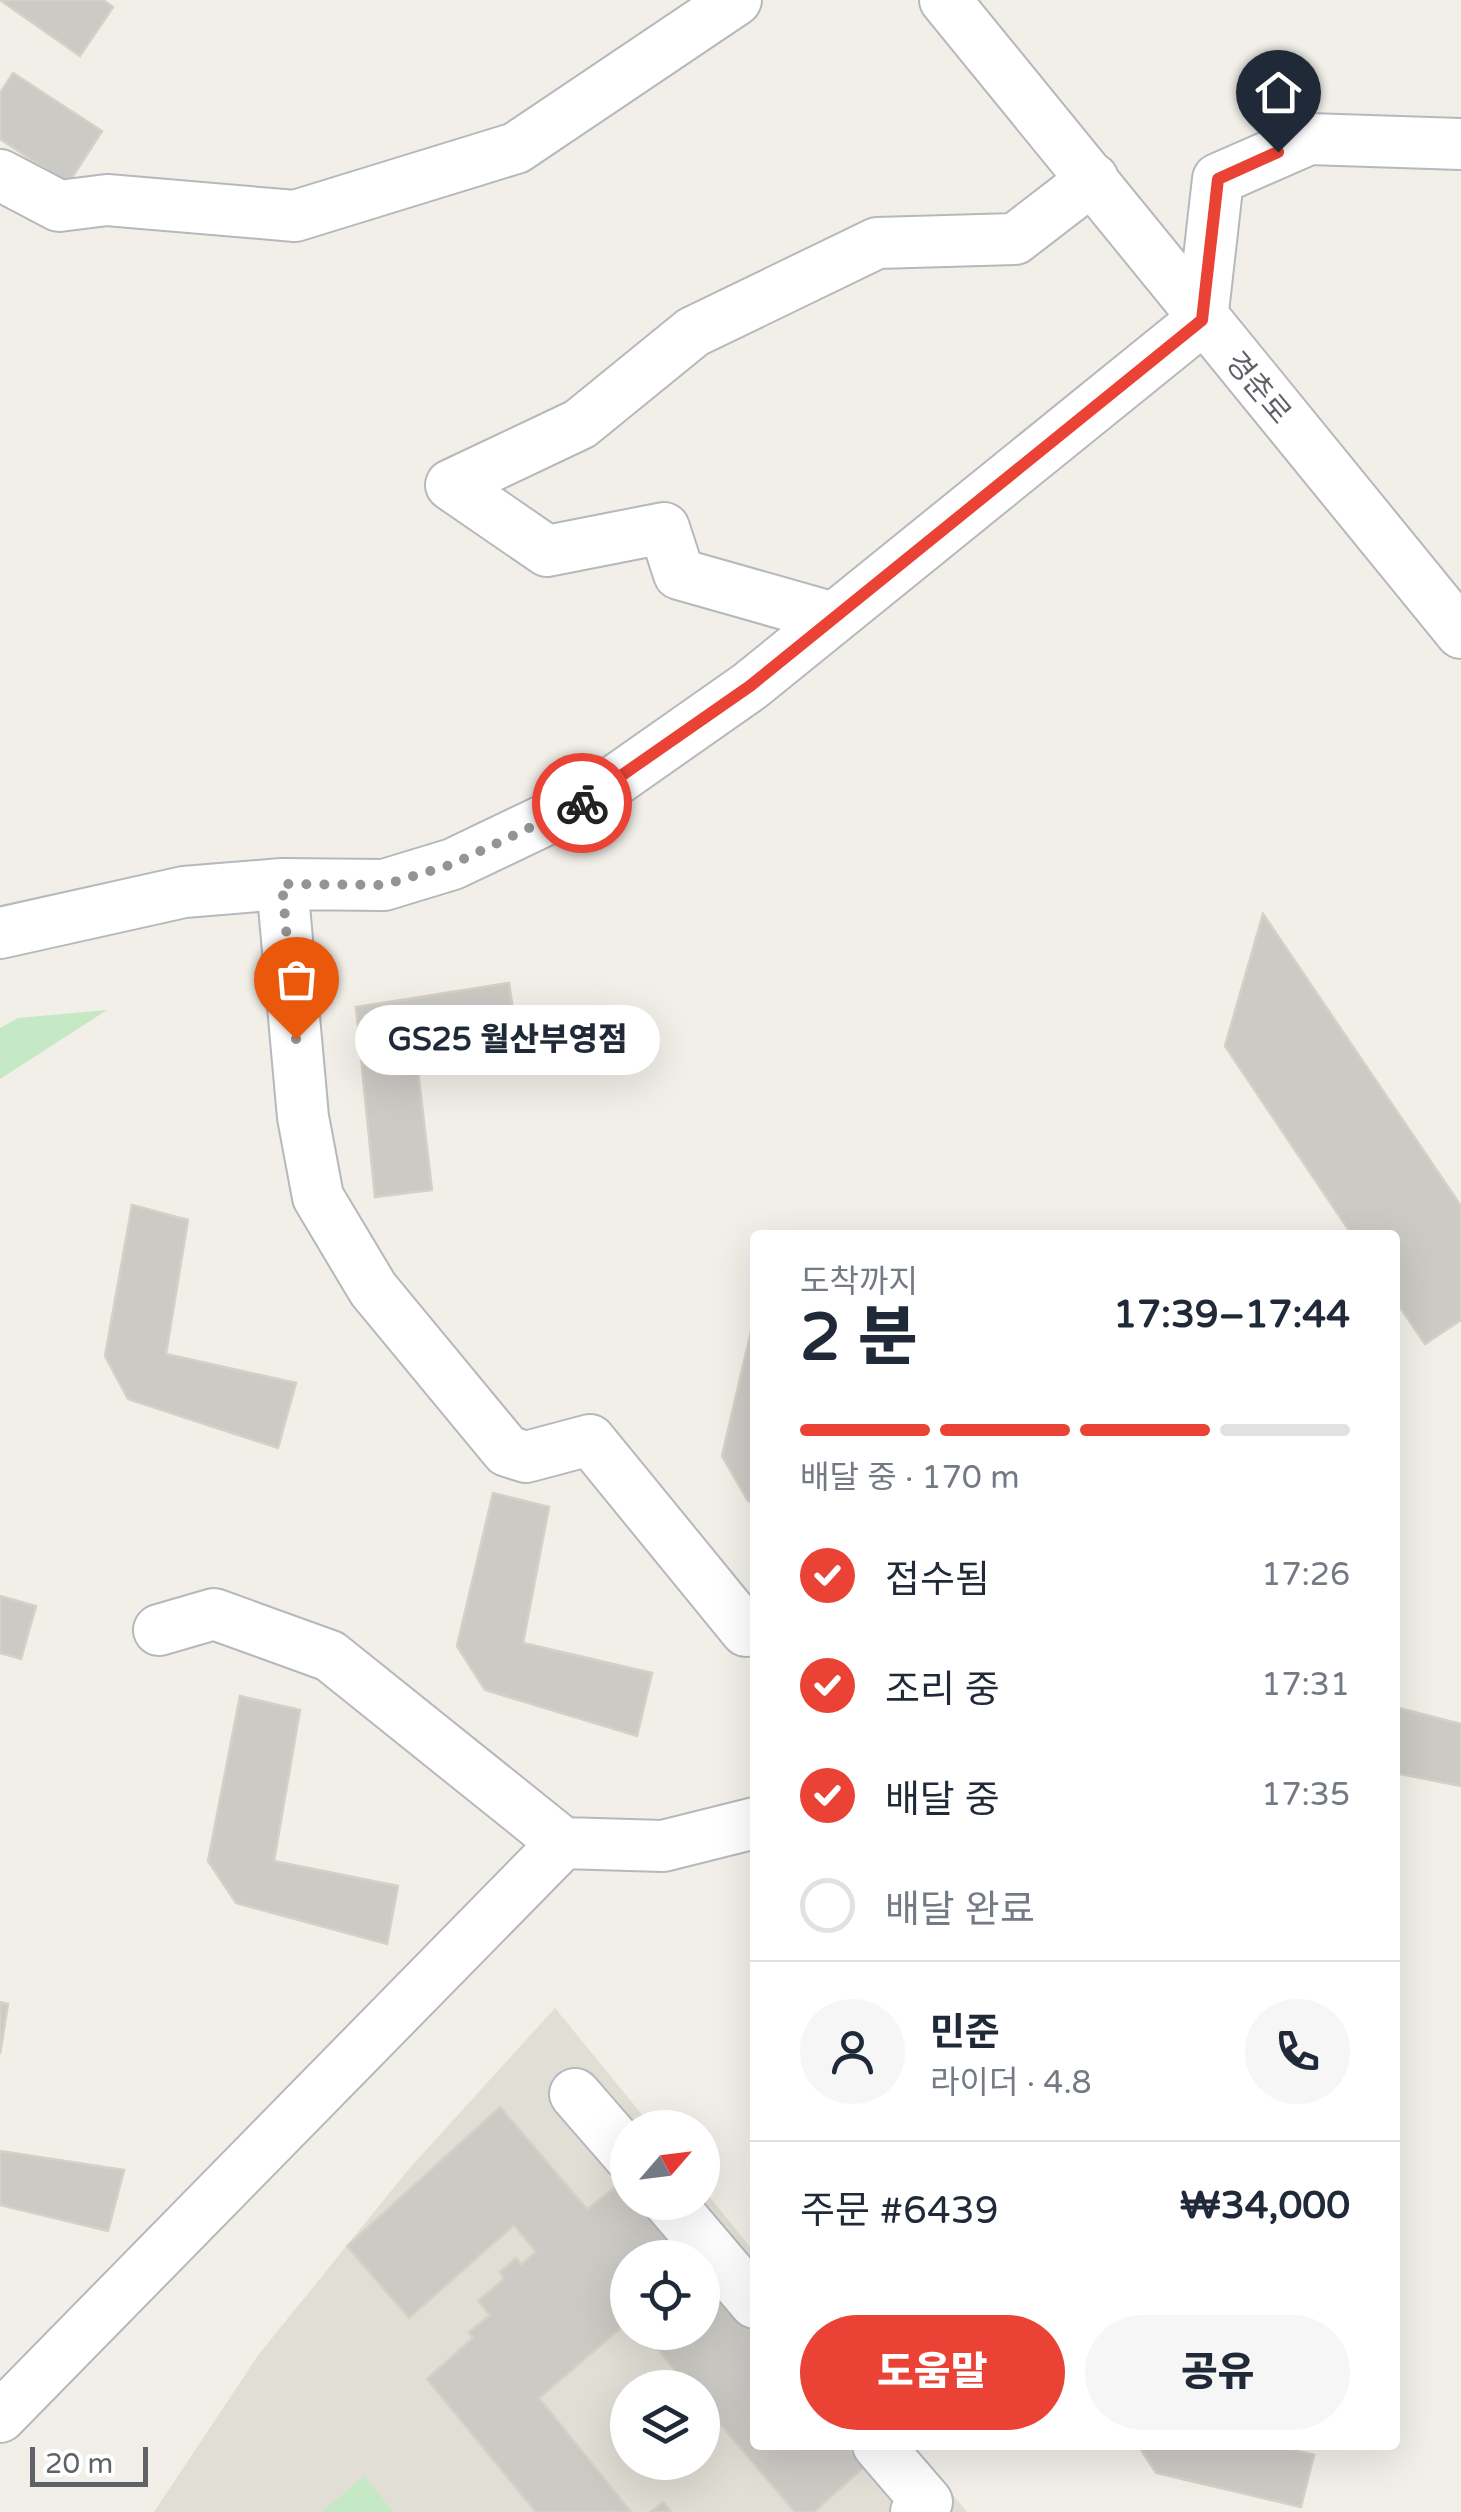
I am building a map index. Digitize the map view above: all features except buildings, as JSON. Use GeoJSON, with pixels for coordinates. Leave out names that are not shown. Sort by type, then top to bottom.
{"type":"FeatureCollection","features":[{"type":"Feature","properties":{"kind":"street"},"geometry":{"type":"LineString","coordinates":[[0,175],[59,206],[106,200],[295,216],[516,148],[736,0]]}},
{"type":"Feature","properties":{"kind":"street","name":"경춘로"},"geometry":{"type":"LineString","coordinates":[[945,0],[1093,179],[1202,320],[1461,632]]}},
{"type":"Feature","properties":{"kind":"street"},"geometry":{"type":"LineString","coordinates":[[0,933],[184,892],[282,884],[384,885],[453,864],[589,800],[750,686],[1202,320],[1218,179],[1309,139],[1461,144]]}},
{"type":"Feature","properties":{"kind":"street"},"geometry":{"type":"LineString","coordinates":[[834,618],[679,574],[664,528],[547,550],[452,486],[580,424],[692,332],[877,243],[1016,240],[1093,179]]}},
{"type":"Feature","properties":{"kind":"street"},"geometry":{"type":"LineString","coordinates":[[282,884],[304,1117],[318,1197],[373,1289],[506,1451],[526,1458],[590,1440],[746,1631]]}},
{"type":"Feature","properties":{"kind":"street"},"geometry":{"type":"LineString","coordinates":[[159,1630],[214,1614],[330,1656],[563,1843],[663,1846],[750,1825]]}},
{"type":"Feature","properties":{"kind":"street"},"geometry":{"type":"LineString","coordinates":[[0,2417],[563,1843]]}},
{"type":"Feature","properties":{"kind":"street"},"geometry":{"type":"LineString","coordinates":[[574,2094],[610,2135]]}},
{"type":"Feature","properties":{"kind":"street"},"geometry":{"type":"LineString","coordinates":[[684,2220],[750,2296]]}},
{"type":"Feature","properties":{"kind":"street"},"geometry":{"type":"LineString","coordinates":[[882,2450],[927,2502],[916,2512]]}},
{"type":"Feature","properties":{"kind":"shaded area"},"geometry":{"type":"Polygon","coordinates":[[[555,2008],[638,2110],[610,2110],[610,2220],[720,2220],[720,2210],[750,2247],[750,2450],[916,2450],[967,2512],[154,2512],[259,2354],[408,2170],[555,2008]]]}},
{"type":"Feature","properties":{"kind":"green space"},"geometry":{"type":"Polygon","coordinates":[[[107,1010],[0,1079],[0,1028],[18,1018],[107,1010]]]}},
{"type":"Feature","properties":{"kind":"green space"},"geometry":{"type":"Polygon","coordinates":[[[364,2476],[393,2512],[322,2512],[364,2476]]]}},
{"type":"Feature","properties":{"kind":"way so far"},"geometry":{"type":"LineString","coordinates":[[296,1039],[282,884],[384,885],[453,864],[582,803]]}},
{"type":"Feature","properties":{"kind":"place","name":"GS25 월산부영점"},"geometry":{"type":"Point","coordinates":[296,1039]}},
{"type":"Feature","properties":{"kind":"route"},"geometry":{"type":"LineString","coordinates":[[582,803],[750,686],[1202,320],[1218,179],[1278,152]]}}]}
